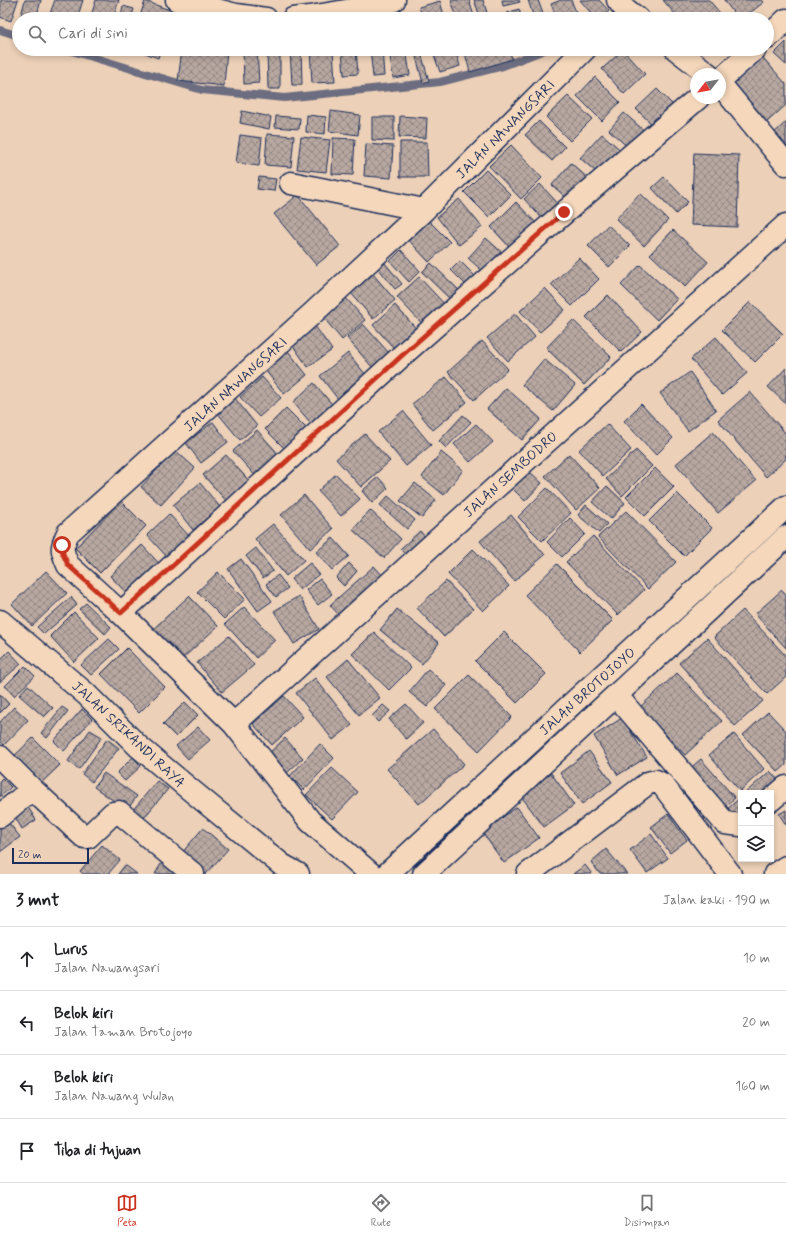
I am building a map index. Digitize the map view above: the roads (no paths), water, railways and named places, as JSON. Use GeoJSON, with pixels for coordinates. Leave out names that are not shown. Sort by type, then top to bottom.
{"type":"FeatureCollection","features":[{"type":"Feature","properties":{"kind":"street"},"geometry":{"type":"LineString","coordinates":[[177,0],[224,12]]}},
{"type":"Feature","properties":{"kind":"street"},"geometry":{"type":"LineString","coordinates":[[335,12],[385,2]]}},
{"type":"Feature","properties":{"kind":"street"},"geometry":{"type":"LineString","coordinates":[[774,31],[786,20]]}},
{"type":"Feature","properties":{"kind":"street","name":"JALAN NAWANGSARI"},"geometry":{"type":"LineString","coordinates":[[121,613],[68,565],[63,554],[62,545],[68,533],[308,318],[424,210],[578,56]]}},
{"type":"Feature","properties":{"kind":"street"},"geometry":{"type":"LineString","coordinates":[[685,56],[700,68]]}},
{"type":"Feature","properties":{"kind":"street"},"geometry":{"type":"LineString","coordinates":[[726,75],[747,56]]}},
{"type":"Feature","properties":{"kind":"street"},"geometry":{"type":"LineString","coordinates":[[726,91],[786,164]]}},
{"type":"Feature","properties":{"kind":"street"},"geometry":{"type":"LineString","coordinates":[[371,874],[310,821],[234,724],[121,613],[408,350],[564,212],[691,104]]}},
{"type":"Feature","properties":{"kind":"street"},"geometry":{"type":"LineString","coordinates":[[291,183],[424,210]]}},
{"type":"Feature","properties":{"kind":"street","name":"JALAN SEMBODRO"},"geometry":{"type":"LineString","coordinates":[[234,724],[786,225]]}},
{"type":"Feature","properties":{"kind":"street","name":"JALAN BROTOJOYO"},"geometry":{"type":"LineString","coordinates":[[387,874],[786,507]]}},
{"type":"Feature","properties":{"kind":"street","name":"JALAN BROTOJOYO"},"geometry":{"type":"LineString","coordinates":[[424,874],[786,537]]}},
{"type":"Feature","properties":{"kind":"street","name":"JALAN SRIKANDI RAYA"},"geometry":{"type":"LineString","coordinates":[[0,621],[86,694],[138,746],[285,871]]}},
{"type":"Feature","properties":{"kind":"street"},"geometry":{"type":"LineString","coordinates":[[616,695],[725,823],[738,825]]}},
{"type":"Feature","properties":{"kind":"street"},"geometry":{"type":"LineString","coordinates":[[0,757],[32,789],[86,838],[113,813],[119,812],[193,874]]}},
{"type":"Feature","properties":{"kind":"street"},"geometry":{"type":"LineString","coordinates":[[528,874],[648,783],[656,782],[662,784],[730,874]]}},
{"type":"Feature","properties":{"kind":"street"},"geometry":{"type":"LineString","coordinates":[[774,797],[786,787]]}},
{"type":"Feature","properties":{"kind":"street"},"geometry":{"type":"LineString","coordinates":[[0,816],[32,789]]}},
{"type":"Feature","properties":{"kind":"street"},"geometry":{"type":"LineString","coordinates":[[775,874],[786,867]]}},
{"type":"Feature","properties":{"kind":"waterway"},"geometry":{"type":"LineString","coordinates":[[0,30],[12,34]]}},
{"type":"Feature","properties":{"kind":"waterway"},"geometry":{"type":"LineString","coordinates":[[88,56],[202,90],[284,98],[440,82],[503,66],[529,56]]}}]}
